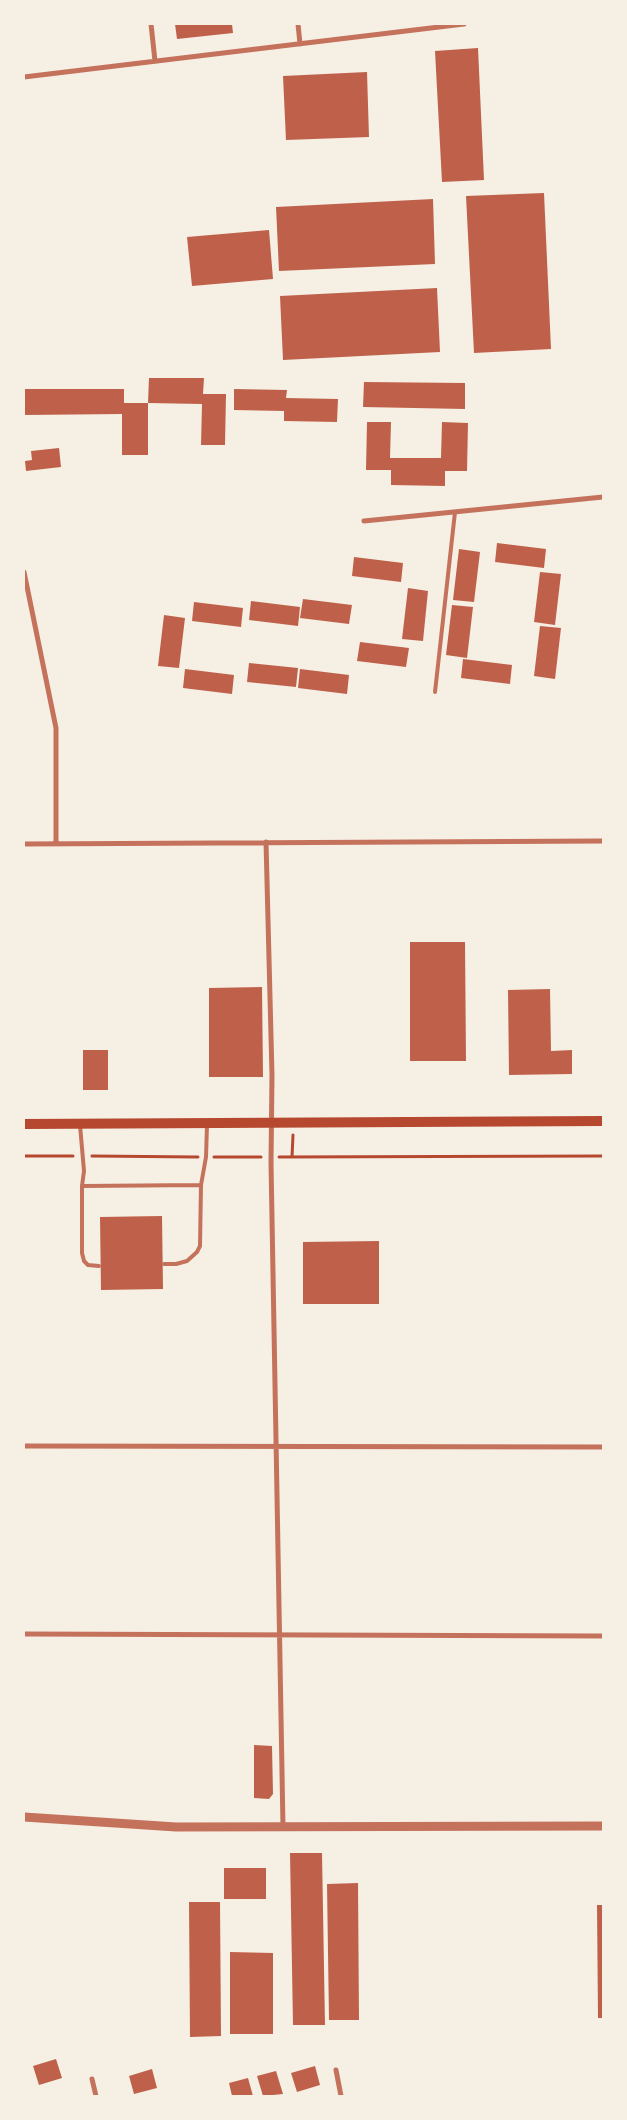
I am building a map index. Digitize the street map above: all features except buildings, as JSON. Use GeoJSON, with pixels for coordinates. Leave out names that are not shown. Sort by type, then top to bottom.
{"type":"FeatureCollection","features":[{"type":"Feature","properties":{"kind":"main road"},"geometry":{"type":"LineString","coordinates":[[24,1124],[603,1121]]}},
{"type":"Feature","properties":{"kind":"street"},"geometry":{"type":"LineString","coordinates":[[151,24],[156,61]]}},
{"type":"Feature","properties":{"kind":"street"},"geometry":{"type":"LineString","coordinates":[[298,24],[300,44]]}},
{"type":"Feature","properties":{"kind":"street"},"geometry":{"type":"LineString","coordinates":[[24,77],[441,25],[464,24]]}},
{"type":"Feature","properties":{"kind":"street"},"geometry":{"type":"LineString","coordinates":[[364,521],[603,497]]}},
{"type":"Feature","properties":{"kind":"street"},"geometry":{"type":"LineString","coordinates":[[24,572],[56,728],[56,844]]}},
{"type":"Feature","properties":{"kind":"street"},"geometry":{"type":"LineString","coordinates":[[24,844],[603,841]]}},
{"type":"Feature","properties":{"kind":"street"},"geometry":{"type":"LineString","coordinates":[[266,842],[283,1827]]}},
{"type":"Feature","properties":{"kind":"street"},"geometry":{"type":"LineString","coordinates":[[24,1446],[603,1447]]}},
{"type":"Feature","properties":{"kind":"street"},"geometry":{"type":"LineString","coordinates":[[24,1634],[603,1636]]}},
{"type":"Feature","properties":{"kind":"street"},"geometry":{"type":"LineString","coordinates":[[24,1817],[176,1827],[603,1826]]}},
{"type":"Feature","properties":{"kind":"street"},"geometry":{"type":"LineString","coordinates":[[336,2070],[342,2096]]}},
{"type":"Feature","properties":{"kind":"street"},"geometry":{"type":"LineString","coordinates":[[92,2080],[96,2096]]}},
{"type":"Feature","properties":{"kind":"lane"},"geometry":{"type":"LineString","coordinates":[[435,692],[455,512]]}},
{"type":"Feature","properties":{"kind":"lane"},"geometry":{"type":"LineString","coordinates":[[164,1264],[176,1264],[187,1261],[200,1246],[201,1185],[206,1157],[207,1123]]}},
{"type":"Feature","properties":{"kind":"lane"},"geometry":{"type":"LineString","coordinates":[[80,1124],[84,1171],[82,1186],[82,1253],[88,1264],[99,1266]]}},
{"type":"Feature","properties":{"kind":"lane"},"geometry":{"type":"LineString","coordinates":[[82,1186],[201,1185]]}},
{"type":"Feature","properties":{"kind":"path"},"geometry":{"type":"LineString","coordinates":[[292,1157],[294,1122]]}},
{"type":"Feature","properties":{"kind":"path"},"geometry":{"type":"LineString","coordinates":[[24,1156],[603,1156]]}}]}
